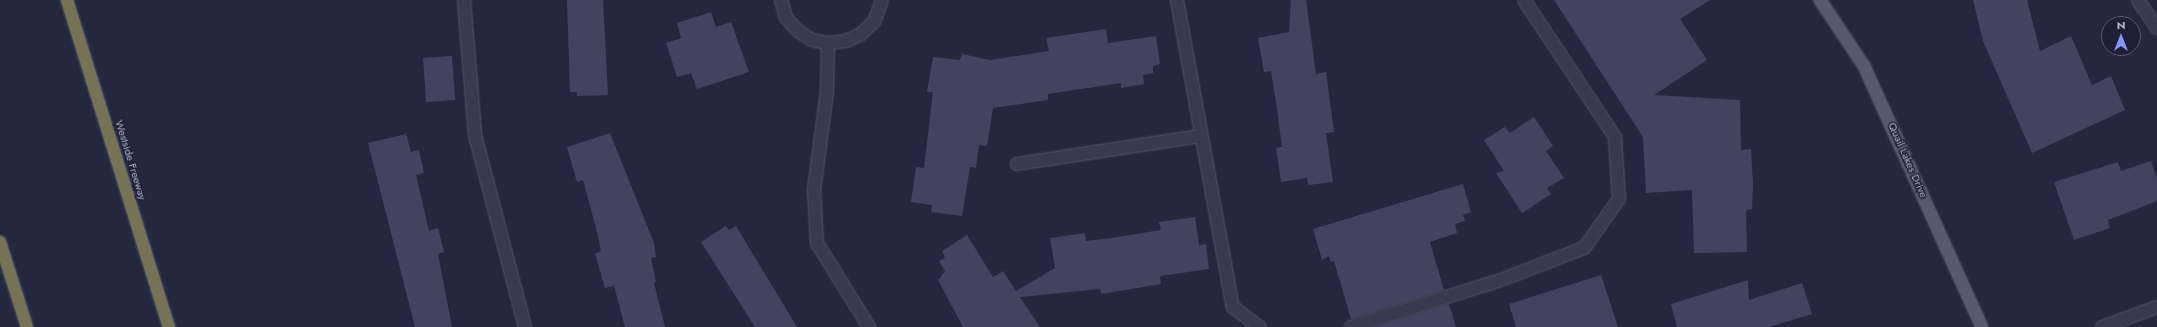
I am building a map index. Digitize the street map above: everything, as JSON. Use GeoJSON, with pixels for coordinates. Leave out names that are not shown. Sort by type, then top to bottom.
{"type":"FeatureCollection","features":[{"type":"Feature","properties":{"kind":"highway","name":"Westside Freeway"},"geometry":{"type":"LineString","coordinates":[[67,0],[169,327]]}},
{"type":"Feature","properties":{"kind":"highway"},"geometry":{"type":"LineString","coordinates":[[0,242],[27,327]]}},
{"type":"Feature","properties":{"kind":"main road","name":"Quail Lakes Drive"},"geometry":{"type":"LineString","coordinates":[[1820,0],[1864,66],[1982,327]]}},
{"type":"Feature","properties":{"kind":"street"},"geometry":{"type":"LineString","coordinates":[[464,0],[475,135],[525,327]]}},
{"type":"Feature","properties":{"kind":"street"},"geometry":{"type":"LineString","coordinates":[[781,0],[786,18],[798,31],[812,40],[828,43],[846,41],[861,34],[874,22],[882,0]]}},
{"type":"Feature","properties":{"kind":"street"},"geometry":{"type":"LineString","coordinates":[[1177,0],[1233,307],[1260,327]]}},
{"type":"Feature","properties":{"kind":"street"},"geometry":{"type":"LineString","coordinates":[[1351,327],[1501,280],[1584,248],[1619,199],[1615,137],[1524,0]]}},
{"type":"Feature","properties":{"kind":"street"},"geometry":{"type":"LineString","coordinates":[[2138,0],[2157,28]]}},
{"type":"Feature","properties":{"kind":"street"},"geometry":{"type":"LineString","coordinates":[[828,43],[827,92],[814,189],[817,243],[869,327]]}},
{"type":"Feature","properties":{"kind":"street"},"geometry":{"type":"LineString","coordinates":[[1017,164],[1201,136]]}},
{"type":"Feature","properties":{"kind":"street"},"geometry":{"type":"LineString","coordinates":[[2102,327],[2157,307]]}},
{"type":"Feature","properties":{"kind":"building"},"geometry":{"type":"Polygon","coordinates":[[[567,0],[603,0],[608,95],[577,96],[577,92],[570,92],[567,0]]]}},
{"type":"Feature","properties":{"kind":"building"},"geometry":{"type":"Polygon","coordinates":[[[1291,0],[1306,0],[1316,74],[1326,72],[1334,132],[1326,133],[1333,182],[1308,185],[1307,178],[1281,182],[1276,148],[1282,147],[1276,102],[1271,71],[1264,72],[1258,38],[1289,32],[1291,0]]]}},
{"type":"Feature","properties":{"kind":"building"},"geometry":{"type":"Polygon","coordinates":[[[1554,0],[1710,0],[1680,19],[1707,60],[1654,95],[1740,100],[1741,150],[1751,149],[1753,185],[1752,209],[1746,210],[1747,252],[1694,253],[1692,190],[1646,193],[1643,137],[1554,0]]]}},
{"type":"Feature","properties":{"kind":"building"},"geometry":{"type":"Polygon","coordinates":[[[1973,0],[2027,0],[2040,51],[2071,36],[2092,85],[2111,76],[2125,110],[2032,153],[1983,41],[1973,0]]]}},
{"type":"Feature","properties":{"kind":"building"},"geometry":{"type":"Polygon","coordinates":[[[711,12],[716,27],[731,22],[749,72],[697,89],[691,73],[677,77],[666,43],[681,38],[677,23],[711,12]]]}},
{"type":"Feature","properties":{"kind":"building"},"geometry":{"type":"Polygon","coordinates":[[[1106,29],[1108,43],[1156,36],[1160,64],[1153,66],[1153,73],[1143,75],[1144,84],[1121,88],[1121,83],[1048,94],[1048,100],[993,108],[987,146],[979,145],[976,168],[970,167],[962,216],[931,212],[932,205],[911,202],[916,167],[924,168],[933,92],[927,92],[933,57],[960,60],[962,54],[990,60],[1049,51],[1046,38],[1106,29]]]}},
{"type":"Feature","properties":{"kind":"building"},"geometry":{"type":"Polygon","coordinates":[[[452,56],[455,100],[426,102],[423,58],[452,56]]]}},
{"type":"Feature","properties":{"kind":"building"},"geometry":{"type":"Polygon","coordinates":[[[1534,117],[1553,146],[1546,151],[1564,178],[1547,188],[1551,194],[1522,213],[1496,173],[1504,171],[1484,140],[1505,127],[1510,133],[1534,117]]]}},
{"type":"Feature","properties":{"kind":"building"},"geometry":{"type":"Polygon","coordinates":[[[610,133],[654,243],[656,257],[651,258],[656,282],[654,283],[665,327],[625,327],[614,286],[605,288],[595,254],[601,251],[596,228],[583,180],[577,182],[567,147],[610,133]]]}},
{"type":"Feature","properties":{"kind":"building"},"geometry":{"type":"Polygon","coordinates":[[[406,134],[411,152],[419,150],[424,173],[416,175],[429,231],[438,228],[444,252],[438,254],[452,327],[415,327],[368,143],[406,134]]]}},
{"type":"Feature","properties":{"kind":"building"},"geometry":{"type":"Polygon","coordinates":[[[2151,161],[2157,178],[2157,201],[2108,220],[2110,228],[2074,240],[2054,182],[2118,162],[2121,171],[2151,161]]]}},
{"type":"Feature","properties":{"kind":"building"},"geometry":{"type":"Polygon","coordinates":[[[1463,184],[1471,212],[1463,215],[1465,221],[1455,224],[1457,233],[1430,242],[1444,290],[1351,319],[1334,261],[1331,262],[1329,256],[1322,260],[1313,229],[1463,184]]]}},
{"type":"Feature","properties":{"kind":"building"},"geometry":{"type":"Polygon","coordinates":[[[1195,217],[1199,245],[1206,244],[1209,269],[1160,276],[1161,284],[1101,294],[1100,289],[1020,297],[1040,327],[963,327],[938,280],[945,271],[939,261],[945,258],[942,251],[967,235],[993,277],[1003,271],[1016,291],[1055,268],[1050,238],[1085,233],[1086,241],[1111,238],[1161,230],[1159,222],[1195,217]]]}},
{"type":"Feature","properties":{"kind":"building"},"geometry":{"type":"Polygon","coordinates":[[[726,226],[729,230],[736,226],[797,327],[755,327],[701,242],[726,226]]]}},
{"type":"Feature","properties":{"kind":"building"},"geometry":{"type":"Polygon","coordinates":[[[1601,275],[1618,327],[1516,327],[1509,304],[1601,275]]]}},
{"type":"Feature","properties":{"kind":"building"},"geometry":{"type":"Polygon","coordinates":[[[1748,280],[1749,300],[1802,283],[1812,314],[1769,327],[1677,327],[1671,304],[1748,280]]]}},
{"type":"Feature","properties":{"kind":"building"},"geometry":{"type":"Polygon","coordinates":[[[1449,304],[1456,327],[1376,327],[1449,304]]]}}]}
